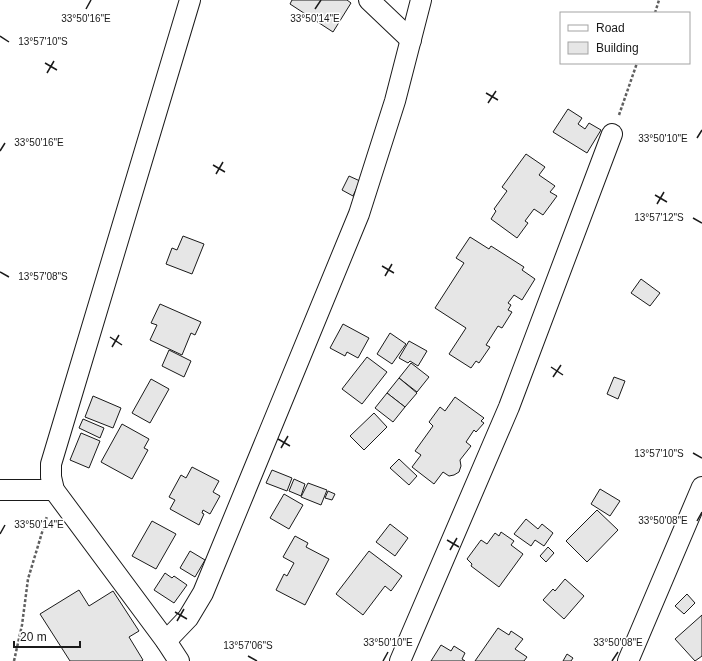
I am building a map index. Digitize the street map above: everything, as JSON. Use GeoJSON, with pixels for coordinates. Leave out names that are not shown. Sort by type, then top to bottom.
{"type":"FeatureCollection","features":[{"type":"Feature","properties":{"kind":"street"},"geometry":{"type":"LineString","coordinates":[[179,661],[166,641],[54,490],[51,477],[51,464],[190,0]]}},
{"type":"Feature","properties":{"kind":"street"},"geometry":{"type":"LineString","coordinates":[[369,0],[411,40]]}},
{"type":"Feature","properties":{"kind":"street"},"geometry":{"type":"LineString","coordinates":[[166,641],[188,618],[203,593],[359,214],[395,101],[421,0]]}},
{"type":"Feature","properties":{"kind":"street"},"geometry":{"type":"LineString","coordinates":[[400,661],[509,407],[612,134]]}},
{"type":"Feature","properties":{"kind":"street"},"geometry":{"type":"LineString","coordinates":[[628,661],[702,487]]}},
{"type":"Feature","properties":{"kind":"street"},"geometry":{"type":"LineString","coordinates":[[0,490],[54,490]]}},
{"type":"Feature","properties":{"kind":"path"},"geometry":{"type":"LineString","coordinates":[[655,12],[659,0]]}},
{"type":"Feature","properties":{"kind":"path"},"geometry":{"type":"LineString","coordinates":[[612,134],[637,64]]}},
{"type":"Feature","properties":{"kind":"path"},"geometry":{"type":"LineString","coordinates":[[14,661],[22,624],[28,579],[54,490]]}},
{"type":"Feature","properties":{"kind":"building"},"geometry":{"type":"Polygon","coordinates":[[[292,0],[347,0],[351,3],[333,32],[290,4],[292,0]]]}},
{"type":"Feature","properties":{"kind":"building"},"geometry":{"type":"Polygon","coordinates":[[[568,109],[582,118],[578,124],[585,129],[589,123],[601,130],[587,153],[553,132],[568,109]]]}},
{"type":"Feature","properties":{"kind":"building"},"geometry":{"type":"Polygon","coordinates":[[[526,154],[545,167],[539,175],[555,186],[550,192],[557,196],[543,215],[534,209],[525,221],[528,223],[517,238],[491,219],[496,211],[494,209],[507,191],[502,187],[526,154]]]}},
{"type":"Feature","properties":{"kind":"building"},"geometry":{"type":"Polygon","coordinates":[[[349,176],[360,181],[353,196],[342,190],[349,176]]]}},
{"type":"Feature","properties":{"kind":"building"},"geometry":{"type":"Polygon","coordinates":[[[183,236],[204,244],[192,274],[166,264],[172,248],[177,250],[183,236]]]}},
{"type":"Feature","properties":{"kind":"building"},"geometry":{"type":"Polygon","coordinates":[[[470,237],[489,249],[491,246],[524,267],[522,270],[535,279],[522,300],[514,295],[508,303],[511,305],[508,310],[512,312],[502,328],[498,326],[486,345],[490,347],[479,363],[476,361],[471,368],[449,354],[466,328],[435,308],[464,263],[456,258],[470,237]]]}},
{"type":"Feature","properties":{"kind":"building"},"geometry":{"type":"Polygon","coordinates":[[[641,279],[660,293],[650,306],[631,293],[641,279]]]}},
{"type":"Feature","properties":{"kind":"building"},"geometry":{"type":"Polygon","coordinates":[[[160,304],[201,322],[195,335],[191,333],[182,355],[150,340],[157,325],[151,323],[160,304]]]}},
{"type":"Feature","properties":{"kind":"building"},"geometry":{"type":"Polygon","coordinates":[[[343,324],[369,338],[358,358],[347,352],[345,356],[330,348],[343,324]]]}},
{"type":"Feature","properties":{"kind":"building"},"geometry":{"type":"Polygon","coordinates":[[[390,333],[406,344],[392,364],[377,354],[390,333]]]}},
{"type":"Feature","properties":{"kind":"building"},"geometry":{"type":"Polygon","coordinates":[[[409,341],[427,351],[418,366],[410,361],[408,363],[399,358],[409,341]]]}},
{"type":"Feature","properties":{"kind":"building"},"geometry":{"type":"Polygon","coordinates":[[[169,350],[191,361],[184,377],[162,366],[169,350]]]}},
{"type":"Feature","properties":{"kind":"building"},"geometry":{"type":"Polygon","coordinates":[[[367,357],[387,372],[362,404],[342,389],[367,357]]]}},
{"type":"Feature","properties":{"kind":"building"},"geometry":{"type":"Polygon","coordinates":[[[411,363],[429,377],[417,392],[399,378],[411,363]]]}},
{"type":"Feature","properties":{"kind":"building"},"geometry":{"type":"Polygon","coordinates":[[[614,377],[625,381],[618,399],[607,394],[614,377]]]}},
{"type":"Feature","properties":{"kind":"building"},"geometry":{"type":"Polygon","coordinates":[[[399,378],[417,393],[405,407],[387,393],[399,378]]]}},
{"type":"Feature","properties":{"kind":"building"},"geometry":{"type":"Polygon","coordinates":[[[151,379],[169,389],[150,423],[132,413],[151,379]]]}},
{"type":"Feature","properties":{"kind":"building"},"geometry":{"type":"Polygon","coordinates":[[[387,393],[405,407],[393,422],[375,408],[387,393]]]}},
{"type":"Feature","properties":{"kind":"building"},"geometry":{"type":"Polygon","coordinates":[[[93,396],[121,408],[113,428],[85,417],[93,396]]]}},
{"type":"Feature","properties":{"kind":"building"},"geometry":{"type":"Polygon","coordinates":[[[455,397],[484,418],[481,421],[484,423],[476,432],[474,430],[466,442],[471,446],[460,460],[461,466],[459,472],[449,476],[443,472],[434,484],[412,467],[421,455],[415,451],[433,426],[429,422],[440,407],[445,411],[455,397]]]}},
{"type":"Feature","properties":{"kind":"building"},"geometry":{"type":"Polygon","coordinates":[[[374,413],[387,427],[364,450],[350,436],[374,413]]]}},
{"type":"Feature","properties":{"kind":"building"},"geometry":{"type":"Polygon","coordinates":[[[83,419],[104,428],[100,438],[79,428],[83,419]]]}},
{"type":"Feature","properties":{"kind":"building"},"geometry":{"type":"Polygon","coordinates":[[[122,424],[149,439],[144,448],[148,450],[132,479],[101,462],[122,424]]]}},
{"type":"Feature","properties":{"kind":"building"},"geometry":{"type":"Polygon","coordinates":[[[81,433],[100,441],[89,468],[70,460],[81,433]]]}},
{"type":"Feature","properties":{"kind":"building"},"geometry":{"type":"Polygon","coordinates":[[[399,459],[417,476],[409,485],[390,468],[399,459]]]}},
{"type":"Feature","properties":{"kind":"building"},"geometry":{"type":"Polygon","coordinates":[[[192,467],[219,481],[213,492],[220,496],[210,514],[203,510],[202,513],[204,514],[199,525],[170,509],[175,500],[169,497],[181,475],[186,478],[192,467]]]}},
{"type":"Feature","properties":{"kind":"building"},"geometry":{"type":"Polygon","coordinates":[[[272,470],[292,478],[287,491],[266,483],[272,470]]]}},
{"type":"Feature","properties":{"kind":"building"},"geometry":{"type":"Polygon","coordinates":[[[294,479],[305,484],[301,496],[289,491],[294,479]]]}},
{"type":"Feature","properties":{"kind":"building"},"geometry":{"type":"Polygon","coordinates":[[[308,483],[327,490],[321,505],[301,497],[308,483]]]}},
{"type":"Feature","properties":{"kind":"building"},"geometry":{"type":"Polygon","coordinates":[[[600,489],[620,501],[610,516],[591,504],[600,489]]]}},
{"type":"Feature","properties":{"kind":"building"},"geometry":{"type":"Polygon","coordinates":[[[328,491],[335,494],[332,500],[325,498],[328,491]]]}},
{"type":"Feature","properties":{"kind":"building"},"geometry":{"type":"Polygon","coordinates":[[[284,494],[303,505],[289,529],[270,518],[284,494]]]}},
{"type":"Feature","properties":{"kind":"building"},"geometry":{"type":"Polygon","coordinates":[[[597,510],[618,530],[587,562],[566,541],[597,510]]]}},
{"type":"Feature","properties":{"kind":"building"},"geometry":{"type":"Polygon","coordinates":[[[526,519],[538,529],[542,524],[553,533],[544,546],[535,540],[531,546],[514,534],[526,519]]]}},
{"type":"Feature","properties":{"kind":"building"},"geometry":{"type":"Polygon","coordinates":[[[152,521],[176,534],[156,569],[132,556],[152,521]]]}},
{"type":"Feature","properties":{"kind":"building"},"geometry":{"type":"Polygon","coordinates":[[[390,524],[408,538],[395,556],[376,542],[390,524]]]}},
{"type":"Feature","properties":{"kind":"building"},"geometry":{"type":"Polygon","coordinates":[[[501,532],[514,541],[511,545],[523,554],[499,587],[471,566],[472,564],[467,559],[481,540],[487,544],[495,533],[499,536],[501,532]]]}},
{"type":"Feature","properties":{"kind":"building"},"geometry":{"type":"Polygon","coordinates":[[[295,536],[308,543],[306,547],[329,559],[305,605],[276,590],[284,574],[287,576],[294,563],[283,557],[295,536]]]}},
{"type":"Feature","properties":{"kind":"building"},"geometry":{"type":"Polygon","coordinates":[[[548,547],[554,553],[546,562],[540,556],[548,547]]]}},
{"type":"Feature","properties":{"kind":"building"},"geometry":{"type":"Polygon","coordinates":[[[190,551],[205,560],[195,577],[180,568],[190,551]]]}},
{"type":"Feature","properties":{"kind":"building"},"geometry":{"type":"Polygon","coordinates":[[[369,551],[402,576],[391,591],[385,586],[363,615],[336,594],[369,551]]]}},
{"type":"Feature","properties":{"kind":"building"},"geometry":{"type":"Polygon","coordinates":[[[165,573],[172,578],[174,576],[187,585],[174,603],[154,590],[165,573]]]}},
{"type":"Feature","properties":{"kind":"building"},"geometry":{"type":"Polygon","coordinates":[[[565,579],[584,596],[564,619],[543,600],[553,589],[555,591],[565,579]]]}},
{"type":"Feature","properties":{"kind":"building"},"geometry":{"type":"Polygon","coordinates":[[[79,590],[89,606],[113,591],[139,631],[129,637],[143,660],[142,661],[70,661],[40,614],[79,590]]]}},
{"type":"Feature","properties":{"kind":"building"},"geometry":{"type":"Polygon","coordinates":[[[687,594],[695,603],[684,614],[675,606],[687,594]]]}},
{"type":"Feature","properties":{"kind":"building"},"geometry":{"type":"Polygon","coordinates":[[[702,615],[702,656],[695,661],[675,639],[702,615]]]}},
{"type":"Feature","properties":{"kind":"building"},"geometry":{"type":"Polygon","coordinates":[[[498,628],[509,635],[511,631],[523,639],[515,649],[527,657],[524,661],[475,661],[498,628]]]}},
{"type":"Feature","properties":{"kind":"building"},"geometry":{"type":"Polygon","coordinates":[[[441,645],[451,651],[454,646],[465,653],[462,659],[465,661],[431,661],[441,645]]]}},
{"type":"Feature","properties":{"kind":"building"},"geometry":{"type":"Polygon","coordinates":[[[567,654],[573,658],[571,661],[563,661],[567,654]]]}}]}
